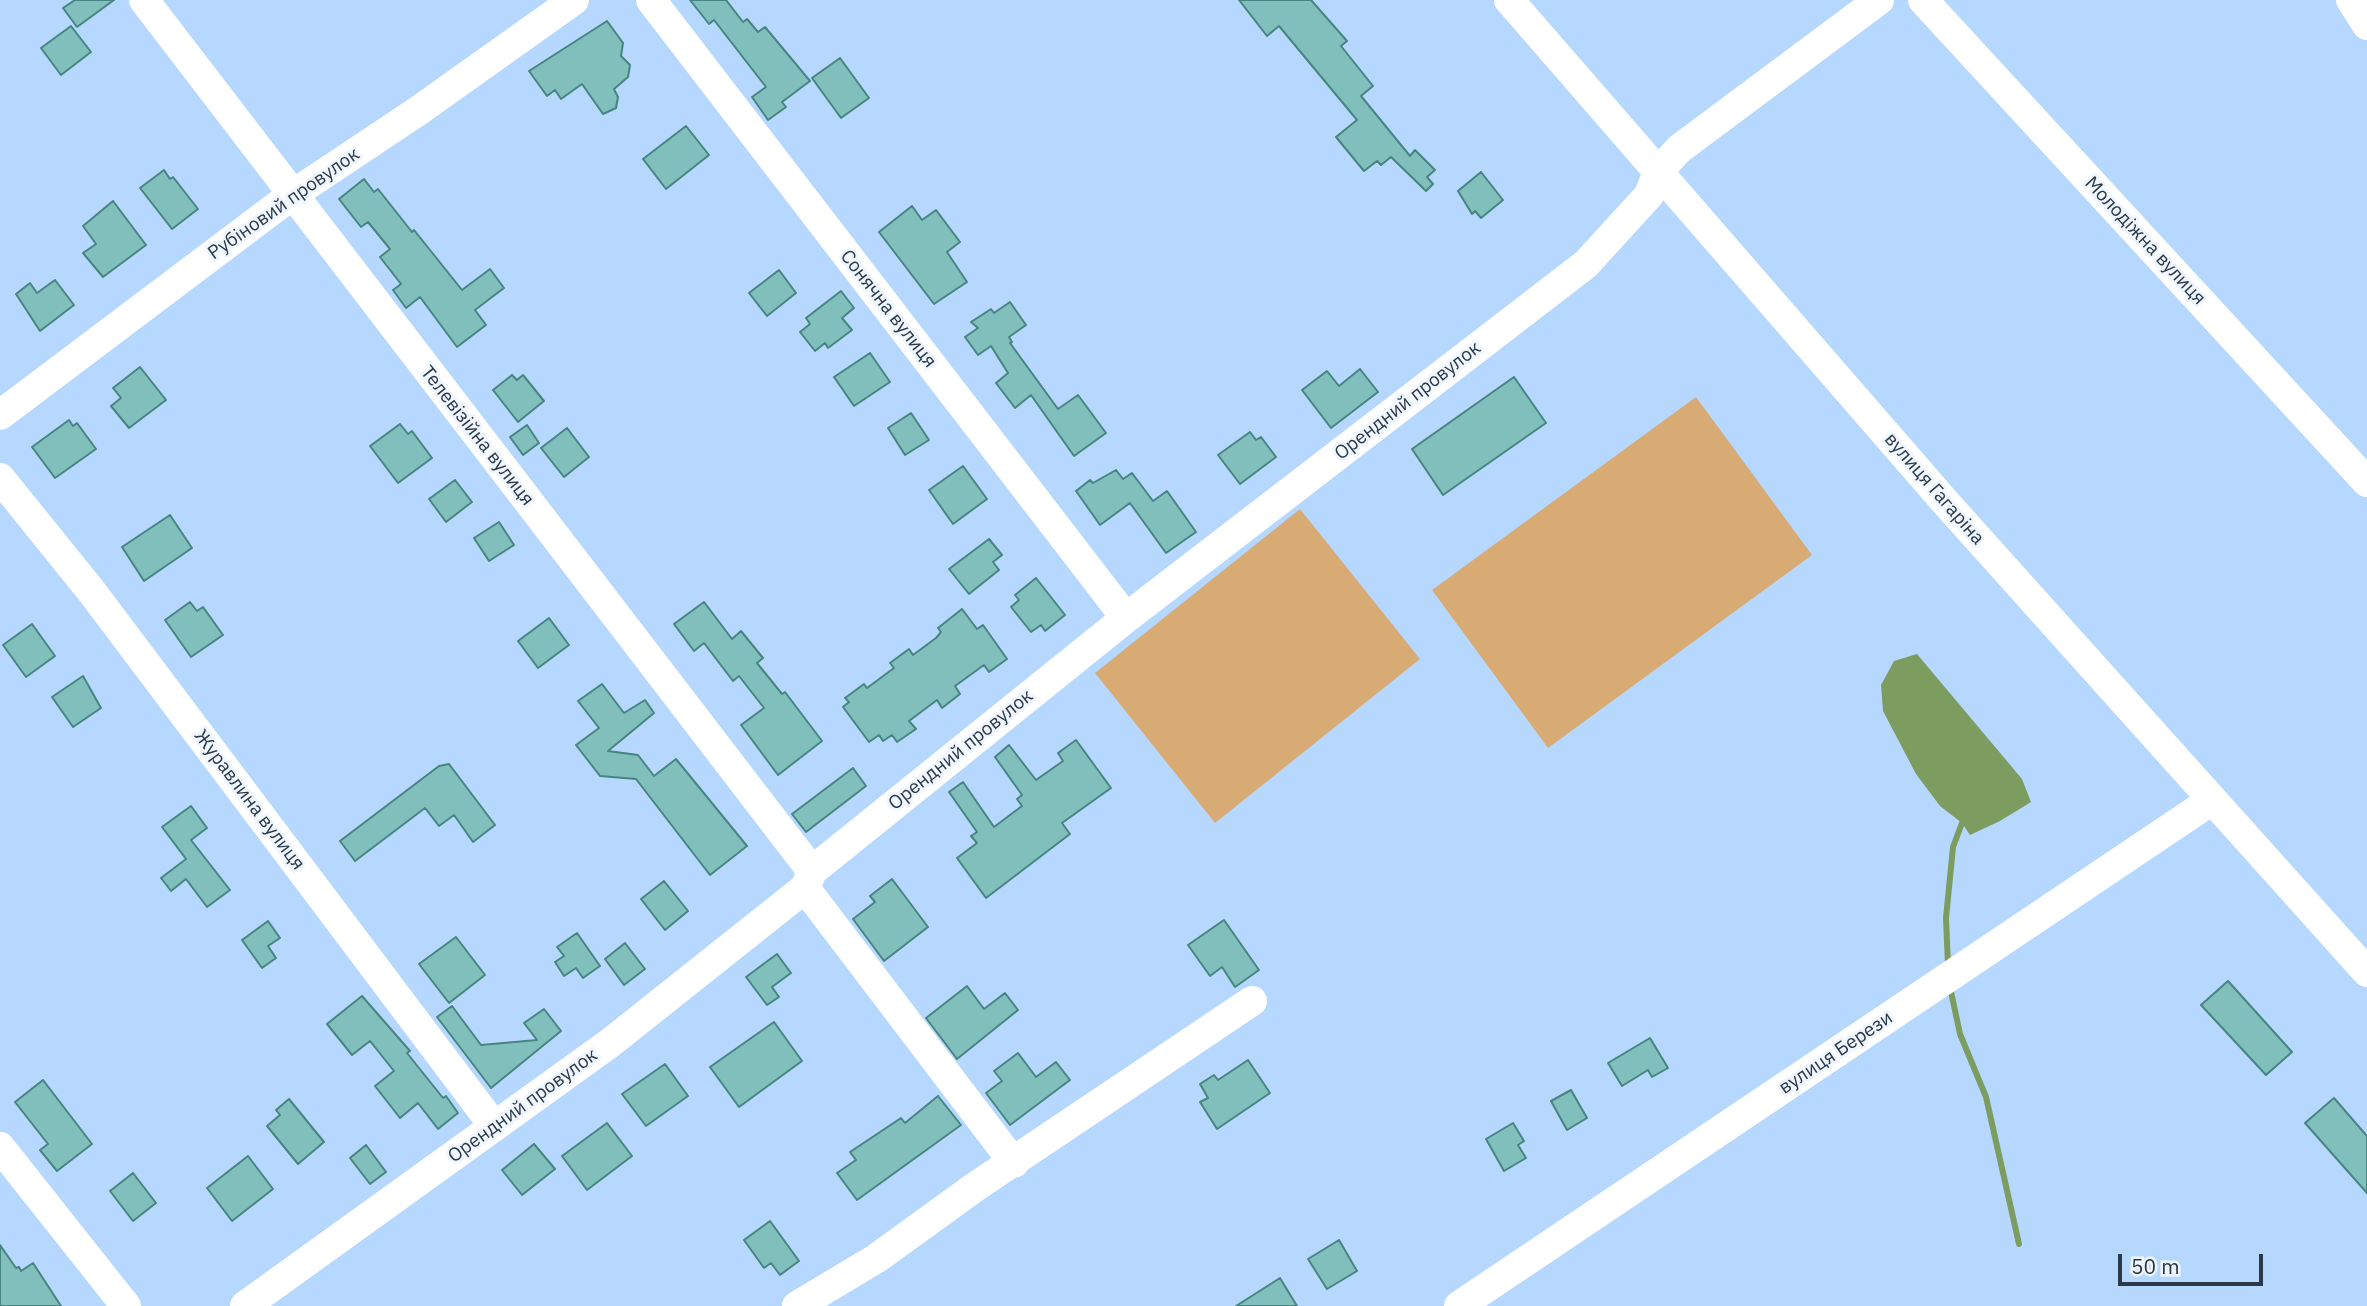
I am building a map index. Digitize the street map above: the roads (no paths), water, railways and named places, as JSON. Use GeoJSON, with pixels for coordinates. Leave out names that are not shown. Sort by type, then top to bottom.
{"type":"FeatureCollection","features":[{"type":"Feature","properties":{"kind":"street","name":"Телевізійна вулиця"},"geometry":{"type":"LineString","coordinates":[[144,0],[808,879],[1014,1163]]}},
{"type":"Feature","properties":{"kind":"street","name":"Рубіновий провулок"},"geometry":{"type":"LineString","coordinates":[[0,415],[292,195],[418,111],[575,0]]}},
{"type":"Feature","properties":{"kind":"street","name":"Сонячна вулиця"},"geometry":{"type":"LineString","coordinates":[[651,0],[1126,618]]}},
{"type":"Feature","properties":{"kind":"street","name":"вулиця Гагаріна"},"geometry":{"type":"LineString","coordinates":[[1509,0],[1946,503],[2367,972]]}},
{"type":"Feature","properties":{"kind":"street"},"geometry":{"type":"LineString","coordinates":[[1658,172],[1689,142],[1879,0]]}},
{"type":"Feature","properties":{"kind":"street","name":"Молодіжна вулиця"},"geometry":{"type":"LineString","coordinates":[[1923,0],[2367,482]]}},
{"type":"Feature","properties":{"kind":"street"},"geometry":{"type":"LineString","coordinates":[[2351,0],[2367,25]]}},
{"type":"Feature","properties":{"kind":"street","name":"Орендний провулок"},"geometry":{"type":"LineString","coordinates":[[245,1306],[610,1043],[1126,618],[1586,264],[1649,195],[1658,172]]}},
{"type":"Feature","properties":{"kind":"street","name":"Журавлина вулиця"},"geometry":{"type":"LineString","coordinates":[[0,478],[92,592],[495,1126]]}},
{"type":"Feature","properties":{"kind":"street","name":"вулиця Берези"},"geometry":{"type":"LineString","coordinates":[[1459,1306],[2212,800]]}},
{"type":"Feature","properties":{"kind":"street"},"geometry":{"type":"LineString","coordinates":[[797,1306],[877,1258],[975,1187],[1252,1001]]}},
{"type":"Feature","properties":{"kind":"street"},"geometry":{"type":"LineString","coordinates":[[0,1147],[126,1306]]}},
{"type":"Feature","properties":{"kind":"waterway"},"geometry":{"type":"LineString","coordinates":[[1948,965],[1946,918],[1953,847],[1962,823]]}},
{"type":"Feature","properties":{"kind":"waterway"},"geometry":{"type":"LineString","coordinates":[[1950,987],[1960,1034],[1986,1097],[2019,1244]]}}]}
